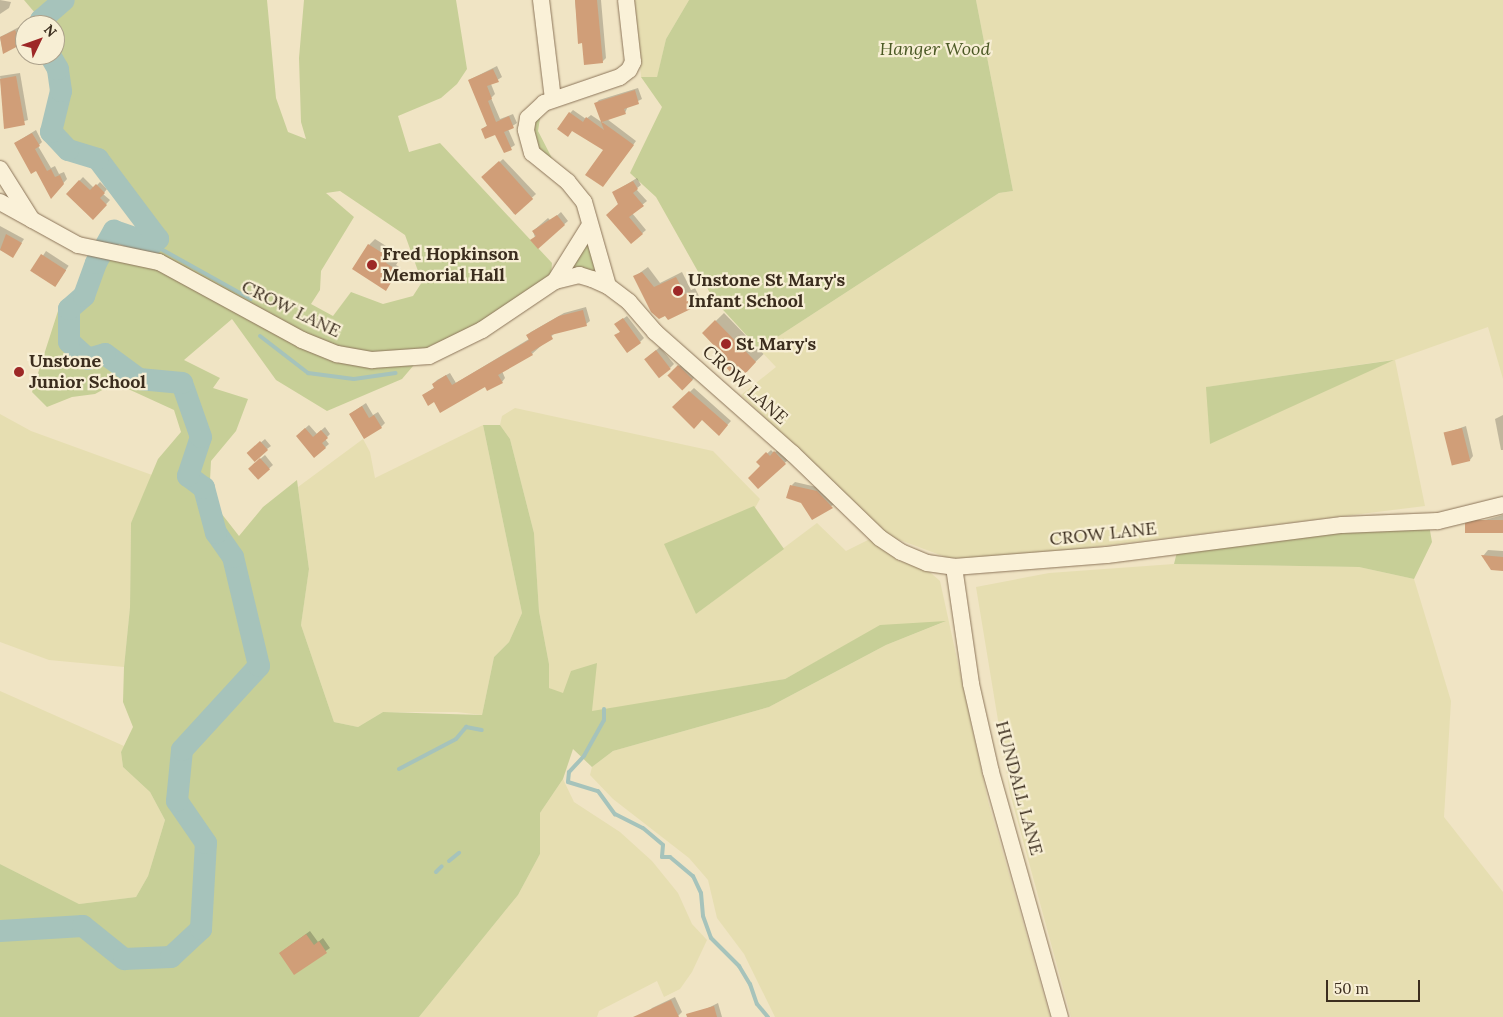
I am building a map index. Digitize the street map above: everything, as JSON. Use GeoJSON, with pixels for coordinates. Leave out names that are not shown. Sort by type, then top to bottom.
{"type":"FeatureCollection","features":[{"type":"Feature","properties":{"kind":"street"},"geometry":{"type":"LineString","coordinates":[[541,0],[553,99]]}},
{"type":"Feature","properties":{"kind":"street"},"geometry":{"type":"LineString","coordinates":[[608,286],[584,202],[578,194],[542,162],[527,144],[528,118],[535,109],[553,99],[620,77],[629,70],[633,62],[626,0]]}},
{"type":"Feature","properties":{"kind":"street"},"geometry":{"type":"LineString","coordinates":[[0,169],[32,220]]}},
{"type":"Feature","properties":{"kind":"street","name":"CROW LANE"},"geometry":{"type":"LineString","coordinates":[[0,202],[78,245],[118,251],[159,262],[302,340],[337,354],[372,360],[428,356],[482,330],[555,281],[579,275],[608,286],[792,453],[880,538],[901,552],[928,563],[954,567],[1107,555],[1342,525],[1438,521],[1503,505]]}},
{"type":"Feature","properties":{"kind":"street"},"geometry":{"type":"LineString","coordinates":[[555,281],[590,225]]}},
{"type":"Feature","properties":{"kind":"street","name":"HUNDALL LANE"},"geometry":{"type":"LineString","coordinates":[[954,567],[971,684],[991,772],[1060,1017]]}},
{"type":"Feature","properties":{"kind":"shaded area"},"geometry":{"type":"Polygon","coordinates":[[[634,0],[689,0],[666,39],[657,78],[641,77],[634,0]]]}},
{"type":"Feature","properties":{"kind":"shaded area"},"geometry":{"type":"Polygon","coordinates":[[[976,0],[1503,0],[1503,379],[1488,327],[1395,360],[1425,506],[1038,554],[951,559],[889,536],[741,395],[776,367],[759,349],[999,193],[1013,191],[976,0]],[[1392,360],[1207,387],[1210,443],[1392,360]]]}},
{"type":"Feature","properties":{"kind":"shaded area"},"geometry":{"type":"Polygon","coordinates":[[[515,408],[713,451],[760,499],[696,614],[817,523],[846,551],[870,539],[899,561],[924,567],[940,581],[988,801],[1050,1017],[775,1017],[744,954],[717,918],[708,880],[689,858],[613,799],[590,775],[592,767],[613,751],[769,707],[886,645],[944,622],[880,626],[785,679],[592,712],[549,688],[549,664],[539,611],[534,533],[510,439],[500,425],[502,416],[515,408]]]}},
{"type":"Feature","properties":{"kind":"shaded area"},"geometry":{"type":"Polygon","coordinates":[[[0,414],[31,431],[152,475],[131,524],[130,607],[124,667],[49,660],[0,642],[0,414]]]}},
{"type":"Feature","properties":{"kind":"shaded area"},"geometry":{"type":"Polygon","coordinates":[[[483,425],[522,613],[509,642],[494,657],[482,715],[457,712],[383,712],[358,727],[334,722],[301,625],[309,569],[298,487],[363,439],[370,452],[375,478],[483,425]]]}},
{"type":"Feature","properties":{"kind":"shaded area"},"geometry":{"type":"Polygon","coordinates":[[[1174,564],[1359,567],[1414,579],[1451,701],[1444,817],[1503,892],[1503,1017],[1071,1017],[1010,793],[976,587],[1049,573],[1174,564]]]}},
{"type":"Feature","properties":{"kind":"shaded area"},"geometry":{"type":"Polygon","coordinates":[[[0,691],[124,746],[121,752],[123,767],[150,792],[165,820],[148,876],[136,897],[79,904],[0,864],[0,691]]]}},
{"type":"Feature","properties":{"kind":"shaded area"},"geometry":{"type":"Polygon","coordinates":[[[563,779],[574,802],[620,832],[652,861],[678,893],[692,924],[707,940],[692,972],[680,989],[664,997],[657,981],[599,1011],[597,1017],[419,1017],[518,895],[540,854],[540,813],[563,779]]]}},
{"type":"Feature","properties":{"kind":"green space"},"geometry":{"type":"Polygon","coordinates":[[[24,0],[64,0],[47,15],[37,15],[24,0]]]}},
{"type":"Feature","properties":{"kind":"green space"},"geometry":{"type":"Polygon","coordinates":[[[67,0],[267,0],[276,98],[288,132],[306,139],[301,122],[299,58],[304,0],[456,0],[467,69],[457,84],[441,98],[398,116],[409,152],[440,143],[552,263],[551,275],[481,324],[430,346],[402,379],[327,411],[276,380],[232,319],[184,360],[220,378],[213,388],[248,399],[236,431],[211,461],[210,480],[221,513],[239,536],[263,507],[297,480],[309,569],[301,625],[334,722],[358,727],[383,712],[482,715],[494,657],[509,642],[522,613],[483,425],[500,425],[510,439],[534,533],[539,611],[549,664],[549,688],[563,693],[571,671],[597,663],[592,711],[785,679],[880,625],[946,621],[886,645],[769,707],[613,751],[592,767],[573,749],[563,779],[540,813],[540,854],[518,895],[419,1017],[0,1017],[0,864],[79,904],[136,897],[148,876],[165,820],[150,792],[123,767],[121,752],[133,727],[123,702],[124,667],[130,607],[131,523],[158,459],[181,432],[174,410],[115,383],[95,394],[72,397],[47,407],[32,392],[58,311],[102,258],[154,249],[161,239],[99,158],[69,148],[55,138],[64,92],[58,65],[65,65],[65,15],[52,15],[67,0]],[[340,191],[326,193],[354,217],[321,271],[320,290],[311,304],[333,316],[351,292],[383,304],[413,296],[422,282],[405,235],[340,191]]]}},
{"type":"Feature","properties":{"kind":"green space","name":"Hanger Wood"},"geometry":{"type":"Polygon","coordinates":[[[689,0],[976,0],[1013,191],[999,193],[759,349],[714,300],[656,197],[630,173],[662,107],[641,77],[657,77],[666,39],[689,0]]]}},
{"type":"Feature","properties":{"kind":"green space"},"geometry":{"type":"Polygon","coordinates":[[[541,112],[538,131],[556,166],[537,151],[533,124],[541,112]]]}},
{"type":"Feature","properties":{"kind":"green space"},"geometry":{"type":"Polygon","coordinates":[[[589,243],[597,268],[595,272],[571,268],[575,251],[589,243]]]}},
{"type":"Feature","properties":{"kind":"green space"},"geometry":{"type":"Polygon","coordinates":[[[1394,360],[1210,444],[1206,387],[1394,360]]]}},
{"type":"Feature","properties":{"kind":"green space"},"geometry":{"type":"Polygon","coordinates":[[[754,506],[784,549],[696,614],[664,544],[754,506]]]}},
{"type":"Feature","properties":{"kind":"green space"},"geometry":{"type":"Polygon","coordinates":[[[1429,525],[1432,542],[1414,579],[1359,567],[1174,564],[1177,552],[1276,535],[1429,525]]]}},
{"type":"Feature","properties":{"kind":"building"},"geometry":{"type":"Polygon","coordinates":[[[575,0],[597,0],[603,63],[584,65],[582,43],[578,44],[575,0]]]}},
{"type":"Feature","properties":{"kind":"building"},"geometry":{"type":"Polygon","coordinates":[[[15,30],[15,48],[3,54],[0,37],[15,30]]]}},
{"type":"Feature","properties":{"kind":"building"},"geometry":{"type":"Polygon","coordinates":[[[493,69],[499,82],[487,86],[492,99],[488,101],[496,122],[509,116],[514,128],[504,132],[512,150],[504,153],[495,135],[485,139],[481,129],[487,126],[468,80],[493,69]]]}},
{"type":"Feature","properties":{"kind":"building"},"geometry":{"type":"Polygon","coordinates":[[[16,76],[25,125],[4,129],[0,79],[16,76]]]}},
{"type":"Feature","properties":{"kind":"building"},"geometry":{"type":"Polygon","coordinates":[[[635,90],[639,104],[624,109],[626,114],[602,122],[634,145],[603,187],[585,175],[603,150],[572,131],[568,137],[557,129],[569,112],[583,122],[586,117],[604,130],[594,103],[635,90]]]}},
{"type":"Feature","properties":{"kind":"building"},"geometry":{"type":"Polygon","coordinates":[[[32,133],[40,146],[35,149],[47,171],[51,169],[55,177],[60,175],[64,184],[51,199],[36,171],[31,174],[14,143],[32,133]]]}},
{"type":"Feature","properties":{"kind":"building"},"geometry":{"type":"Polygon","coordinates":[[[499,161],[533,199],[515,215],[481,177],[499,161]]]}},
{"type":"Feature","properties":{"kind":"building"},"geometry":{"type":"Polygon","coordinates":[[[79,180],[90,190],[96,184],[105,193],[100,198],[107,205],[93,220],[66,194],[79,180]]]}},
{"type":"Feature","properties":{"kind":"building"},"geometry":{"type":"Polygon","coordinates":[[[633,181],[638,189],[633,193],[644,206],[629,217],[643,234],[631,244],[606,215],[618,204],[612,192],[633,181]]]}},
{"type":"Feature","properties":{"kind":"building"},"geometry":{"type":"Polygon","coordinates":[[[557,215],[565,225],[538,249],[530,240],[536,236],[532,231],[557,215]]]}},
{"type":"Feature","properties":{"kind":"building"},"geometry":{"type":"Polygon","coordinates":[[[6,234],[22,243],[13,258],[0,250],[6,234]]]}},
{"type":"Feature","properties":{"kind":"building","name":"Fred Hopkinson Memorial Hall"},"geometry":{"type":"Polygon","coordinates":[[[368,244],[389,257],[386,263],[394,268],[391,271],[396,274],[386,291],[352,269],[368,244]]]}},
{"type":"Feature","properties":{"kind":"building"},"geometry":{"type":"Polygon","coordinates":[[[41,254],[66,270],[55,287],[30,271],[41,254]]]}},
{"type":"Feature","properties":{"kind":"building"},"geometry":{"type":"Polygon","coordinates":[[[642,272],[654,287],[676,277],[685,294],[690,292],[697,306],[668,320],[665,316],[659,319],[651,312],[633,276],[642,272]]]}},
{"type":"Feature","properties":{"kind":"building"},"geometry":{"type":"Polygon","coordinates":[[[583,310],[587,326],[551,335],[553,339],[531,352],[533,355],[498,375],[503,383],[487,391],[485,387],[440,413],[434,402],[428,406],[422,395],[434,388],[432,384],[446,375],[452,385],[529,340],[526,335],[559,316],[583,310]]]}},
{"type":"Feature","properties":{"kind":"building"},"geometry":{"type":"Polygon","coordinates":[[[623,318],[641,343],[627,353],[614,335],[620,332],[614,324],[623,318]]]}},
{"type":"Feature","properties":{"kind":"building","name":"St Mary's"},"geometry":{"type":"Polygon","coordinates":[[[715,320],[756,362],[745,374],[741,370],[735,377],[719,360],[723,355],[702,333],[715,320]]]}},
{"type":"Feature","properties":{"kind":"building"},"geometry":{"type":"Polygon","coordinates":[[[656,350],[671,369],[659,378],[644,359],[656,350]]]}},
{"type":"Feature","properties":{"kind":"building"},"geometry":{"type":"Polygon","coordinates":[[[678,365],[693,380],[682,390],[667,376],[678,365]]]}},
{"type":"Feature","properties":{"kind":"building"},"geometry":{"type":"Polygon","coordinates":[[[689,391],[728,425],[719,436],[702,420],[694,429],[672,407],[689,391]]]}},
{"type":"Feature","properties":{"kind":"building"},"geometry":{"type":"Polygon","coordinates":[[[362,406],[369,418],[374,415],[382,428],[364,439],[349,414],[362,406]]]}},
{"type":"Feature","properties":{"kind":"building"},"geometry":{"type":"Polygon","coordinates":[[[305,428],[313,437],[321,430],[328,438],[322,443],[326,448],[314,458],[296,436],[305,428]]]}},
{"type":"Feature","properties":{"kind":"building"},"geometry":{"type":"Polygon","coordinates":[[[1462,428],[1470,461],[1452,466],[1444,433],[1462,428]]]}},
{"type":"Feature","properties":{"kind":"building"},"geometry":{"type":"Polygon","coordinates":[[[260,441],[268,450],[255,462],[247,453],[260,441]]]}},
{"type":"Feature","properties":{"kind":"building"},"geometry":{"type":"Polygon","coordinates":[[[774,451],[786,464],[758,489],[748,478],[760,466],[756,462],[766,452],[770,456],[774,451]]]}},
{"type":"Feature","properties":{"kind":"building"},"geometry":{"type":"Polygon","coordinates":[[[260,458],[270,469],[258,480],[248,469],[260,458]]]}},
{"type":"Feature","properties":{"kind":"building"},"geometry":{"type":"Polygon","coordinates":[[[790,485],[817,491],[833,508],[812,520],[801,503],[786,498],[790,485]]]}},
{"type":"Feature","properties":{"kind":"building"},"geometry":{"type":"Polygon","coordinates":[[[1465,520],[1503,520],[1503,533],[1465,533],[1465,520]]]}},
{"type":"Feature","properties":{"kind":"building"},"geometry":{"type":"Polygon","coordinates":[[[1481,555],[1503,557],[1503,571],[1491,570],[1481,555]]]}},
{"type":"Feature","properties":{"kind":"building"},"geometry":{"type":"Polygon","coordinates":[[[306,934],[314,945],[319,941],[327,953],[294,975],[279,953],[306,934]]]}},
{"type":"Feature","properties":{"kind":"building"},"geometry":{"type":"Polygon","coordinates":[[[671,1000],[679,1017],[633,1017],[671,1000]]]}},
{"type":"Feature","properties":{"kind":"building"},"geometry":{"type":"Polygon","coordinates":[[[714,1006],[717,1017],[687,1017],[686,1014],[714,1006]]]}},
{"type":"Feature","properties":{"kind":"waterway"},"geometry":{"type":"LineString","coordinates":[[47,15],[64,0]]}},
{"type":"Feature","properties":{"kind":"waterway"},"geometry":{"type":"LineString","coordinates":[[0,931],[83,926],[124,959],[171,957],[201,929],[206,843],[177,801],[182,750],[259,666],[233,557],[216,533],[204,488],[188,476],[201,437],[182,383],[139,379],[105,354],[88,359],[69,342],[69,309],[84,296],[96,263],[114,231],[152,244],[158,239],[98,159],[68,150],[51,132],[61,91],[56,65]]}},
{"type":"Feature","properties":{"kind":"waterway"},"geometry":{"type":"LineString","coordinates":[[152,244],[251,299]]}},
{"type":"Feature","properties":{"kind":"waterway"},"geometry":{"type":"LineString","coordinates":[[260,336],[308,373],[354,379],[396,373]]}},
{"type":"Feature","properties":{"kind":"waterway"},"geometry":{"type":"LineString","coordinates":[[604,709],[604,720],[584,756],[569,772],[568,782],[598,791],[615,814],[643,828],[663,845],[662,857],[670,857],[693,876],[701,893],[703,916],[711,938],[739,966],[750,984],[757,1004],[768,1017]]}},
{"type":"Feature","properties":{"kind":"waterway"},"geometry":{"type":"LineString","coordinates":[[399,769],[456,739],[466,727],[482,730]]}},
{"type":"Feature","properties":{"kind":"waterway"},"geometry":{"type":"LineString","coordinates":[[449,861],[459,853]]}},
{"type":"Feature","properties":{"kind":"waterway"},"geometry":{"type":"LineString","coordinates":[[436,872],[442,866]]}},
{"type":"Feature","properties":{"kind":"place","name":"Fred Hopkinson Memorial Hall"},"geometry":{"type":"Point","coordinates":[372,265]}},
{"type":"Feature","properties":{"kind":"place","name":"Unstone St Mary's Infant School"},"geometry":{"type":"Point","coordinates":[678,291]}},
{"type":"Feature","properties":{"kind":"place","name":"St Mary's"},"geometry":{"type":"Point","coordinates":[726,344]}},
{"type":"Feature","properties":{"kind":"place","name":"Unstone Junior School"},"geometry":{"type":"Point","coordinates":[19,372]}}]}
